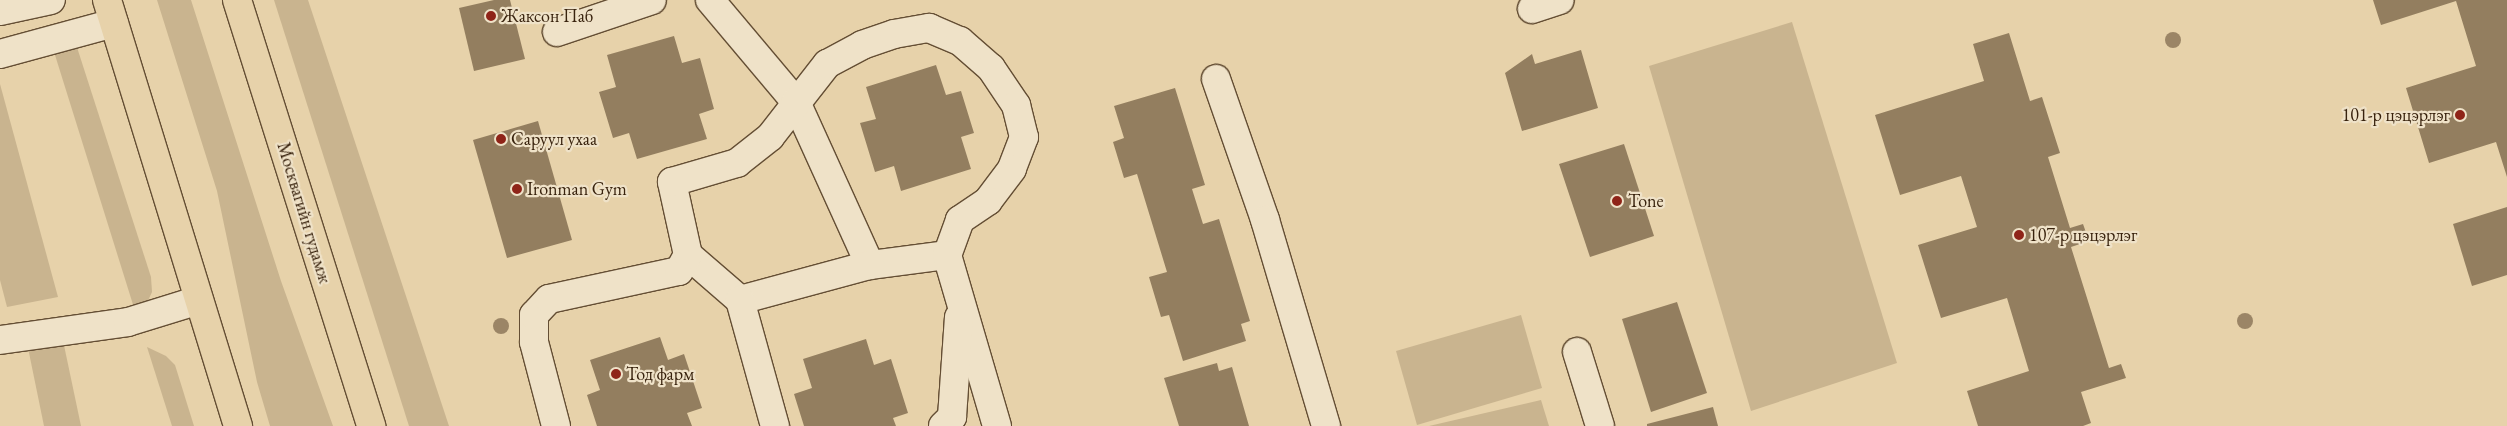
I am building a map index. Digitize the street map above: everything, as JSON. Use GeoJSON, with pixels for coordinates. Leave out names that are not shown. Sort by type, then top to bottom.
{"type":"FeatureCollection","features":[{"type":"Feature","properties":{"kind":"highway","name":"Москвагийн гудамж"},"geometry":{"type":"LineString","coordinates":[[237,0],[371,426]]}},
{"type":"Feature","properties":{"kind":"highway"},"geometry":{"type":"LineString","coordinates":[[110,12],[238,426]]}},
{"type":"Feature","properties":{"kind":"street"},"geometry":{"type":"LineString","coordinates":[[0,11],[50,0]]}},
{"type":"Feature","properties":{"kind":"street"},"geometry":{"type":"LineString","coordinates":[[557,32],[652,0]]}},
{"type":"Feature","properties":{"kind":"street"},"geometry":{"type":"LineString","coordinates":[[710,0],[796,102],[870,265]]}},
{"type":"Feature","properties":{"kind":"street"},"geometry":{"type":"LineString","coordinates":[[1532,9],[1560,0]]}},
{"type":"Feature","properties":{"kind":"street"},"geometry":{"type":"LineString","coordinates":[[0,54],[110,12]]}},
{"type":"Feature","properties":{"kind":"street"},"geometry":{"type":"LineString","coordinates":[[775,426],[740,300],[688,255],[672,182],[737,163],[770,137],[826,64],[862,45],[894,34],[929,28],[960,41],[991,68],[1016,105],[1024,137],[1012,169],[988,201],[960,220],[947,255],[997,426]]}},
{"type":"Feature","properties":{"kind":"street"},"geometry":{"type":"LineString","coordinates":[[1216,79],[1265,220],[1326,426]]}},
{"type":"Feature","properties":{"kind":"street"},"geometry":{"type":"LineString","coordinates":[[556,426],[534,342],[534,315],[548,298],[679,271],[688,255]]}},
{"type":"Feature","properties":{"kind":"street"},"geometry":{"type":"LineString","coordinates":[[740,300],[870,265],[947,255]]}},
{"type":"Feature","properties":{"kind":"street"},"geometry":{"type":"LineString","coordinates":[[0,340],[128,322],[199,300]]}},
{"type":"Feature","properties":{"kind":"street"},"geometry":{"type":"LineString","coordinates":[[943,426],[952,417],[960,301]]}},
{"type":"Feature","properties":{"kind":"street"},"geometry":{"type":"LineString","coordinates":[[1577,352],[1600,426]]}},
{"type":"Feature","properties":{"kind":"shaded area"},"geometry":{"type":"Polygon","coordinates":[[[157,0],[191,0],[281,281],[333,426],[270,426],[257,382],[217,191],[157,0]]]}},
{"type":"Feature","properties":{"kind":"shaded area"},"geometry":{"type":"Polygon","coordinates":[[[274,0],[308,0],[449,426],[409,426],[274,0]]]}},
{"type":"Feature","properties":{"kind":"shaded area"},"geometry":{"type":"Polygon","coordinates":[[[1792,22],[1897,363],[1751,411],[1649,66],[1792,22]]]}},
{"type":"Feature","properties":{"kind":"shaded area"},"geometry":{"type":"Polygon","coordinates":[[[74,38],[151,277],[152,292],[146,305],[135,311],[50,39],[74,38]]]}},
{"type":"Feature","properties":{"kind":"shaded area"},"geometry":{"type":"Polygon","coordinates":[[[0,84],[58,297],[7,307],[0,280],[0,84]]]}},
{"type":"Feature","properties":{"kind":"shaded area"},"geometry":{"type":"Polygon","coordinates":[[[1521,315],[1542,388],[1417,425],[1396,351],[1521,315]]]}},
{"type":"Feature","properties":{"kind":"shaded area"},"geometry":{"type":"Polygon","coordinates":[[[61,331],[81,426],[44,426],[27,343],[61,331]]]}},
{"type":"Feature","properties":{"kind":"shaded area"},"geometry":{"type":"Polygon","coordinates":[[[147,347],[166,356],[175,365],[194,426],[172,426],[147,347]]]}},
{"type":"Feature","properties":{"kind":"shaded area"},"geometry":{"type":"Polygon","coordinates":[[[1541,400],[1549,426],[1429,426],[1541,400]]]}},
{"type":"Feature","properties":{"kind":"building"},"geometry":{"type":"Polygon","coordinates":[[[494,0],[510,0],[525,59],[474,71],[459,8],[494,0]]]}},
{"type":"Feature","properties":{"kind":"building","name":"101-р цэцэрлэг"},"geometry":{"type":"Polygon","coordinates":[[[2373,0],[2507,0],[2507,177],[2496,142],[2429,163],[2406,88],[2476,66],[2456,1],[2381,25],[2373,0]]]}},
{"type":"Feature","properties":{"kind":"building","name":"107-р цэцэрлэг"},"geometry":{"type":"Polygon","coordinates":[[[2009,33],[2030,101],[2042,97],[2060,153],[2048,157],[2070,228],[2083,224],[2089,241],[2071,247],[2109,368],[2121,364],[2126,378],[2081,392],[2091,423],[2083,426],[1978,426],[1967,391],[2029,371],[2007,298],[1941,318],[1918,245],[1977,227],[1961,176],[1900,195],[1875,115],[1984,81],[1973,44],[2009,33]]]}},
{"type":"Feature","properties":{"kind":"building"},"geometry":{"type":"Polygon","coordinates":[[[674,36],[682,63],[700,58],[714,109],[699,114],[707,139],[637,159],[629,133],[613,138],[599,92],[616,87],[607,55],[674,36]]]}},
{"type":"Feature","properties":{"kind":"building"},"geometry":{"type":"Polygon","coordinates":[[[1581,50],[1598,108],[1522,131],[1505,73],[1532,54],[1535,64],[1581,50]]]}},
{"type":"Feature","properties":{"kind":"building"},"geometry":{"type":"Polygon","coordinates":[[[936,65],[946,95],[961,91],[974,133],[961,137],[971,169],[901,191],[894,166],[875,172],[860,123],[876,119],[866,87],[936,65]]]}},
{"type":"Feature","properties":{"kind":"building"},"geometry":{"type":"Polygon","coordinates":[[[1175,88],[1205,185],[1192,189],[1203,224],[1219,219],[1250,321],[1241,324],[1246,341],[1183,361],[1169,315],[1161,317],[1149,277],[1167,272],[1137,174],[1124,178],[1113,142],[1124,138],[1114,106],[1175,88]]]}},
{"type":"Feature","properties":{"kind":"building"},"geometry":{"type":"Polygon","coordinates":[[[538,121],[572,240],[507,258],[473,140],[538,121]]]}},
{"type":"Feature","properties":{"kind":"building"},"geometry":{"type":"Polygon","coordinates":[[[1624,144],[1654,236],[1590,257],[1559,164],[1624,144]]]}},
{"type":"Feature","properties":{"kind":"building"},"geometry":{"type":"Polygon","coordinates":[[[2507,207],[2507,275],[2472,286],[2453,224],[2507,207]]]}},
{"type":"Feature","properties":{"kind":"building"},"geometry":{"type":"Polygon","coordinates":[[[1677,302],[1707,393],[1651,412],[1622,319],[1677,302]]]}},
{"type":"Feature","properties":{"kind":"building"},"geometry":{"type":"Polygon","coordinates":[[[660,337],[668,360],[684,354],[702,408],[687,413],[692,426],[597,426],[587,395],[600,390],[590,360],[660,337]]]}},
{"type":"Feature","properties":{"kind":"building"},"geometry":{"type":"Polygon","coordinates":[[[866,339],[874,365],[891,359],[908,413],[893,418],[896,426],[804,426],[794,394],[812,388],[803,359],[866,339]]]}},
{"type":"Feature","properties":{"kind":"building"},"geometry":{"type":"Polygon","coordinates":[[[1217,363],[1219,371],[1232,367],[1249,426],[1179,426],[1164,378],[1217,363]]]}},
{"type":"Feature","properties":{"kind":"building"},"geometry":{"type":"Polygon","coordinates":[[[1713,407],[1718,426],[1647,426],[1647,424],[1713,407]]]}},
{"type":"Feature","properties":{"kind":"place","name":"Жаксон Паб"},"geometry":{"type":"Point","coordinates":[491,16]}},
{"type":"Feature","properties":{"kind":"place","name":"101-р цэцэрлэг"},"geometry":{"type":"Point","coordinates":[2460,115]}},
{"type":"Feature","properties":{"kind":"place","name":"Саруул ухаа"},"geometry":{"type":"Point","coordinates":[501,139]}},
{"type":"Feature","properties":{"kind":"place","name":"Ironman Gym"},"geometry":{"type":"Point","coordinates":[517,189]}},
{"type":"Feature","properties":{"kind":"place","name":"Tone"},"geometry":{"type":"Point","coordinates":[1617,201]}},
{"type":"Feature","properties":{"kind":"place","name":"107-р цэцэрлэг"},"geometry":{"type":"Point","coordinates":[2019,235]}},
{"type":"Feature","properties":{"kind":"place","name":"Тод фарм"},"geometry":{"type":"Point","coordinates":[616,374]}}]}
